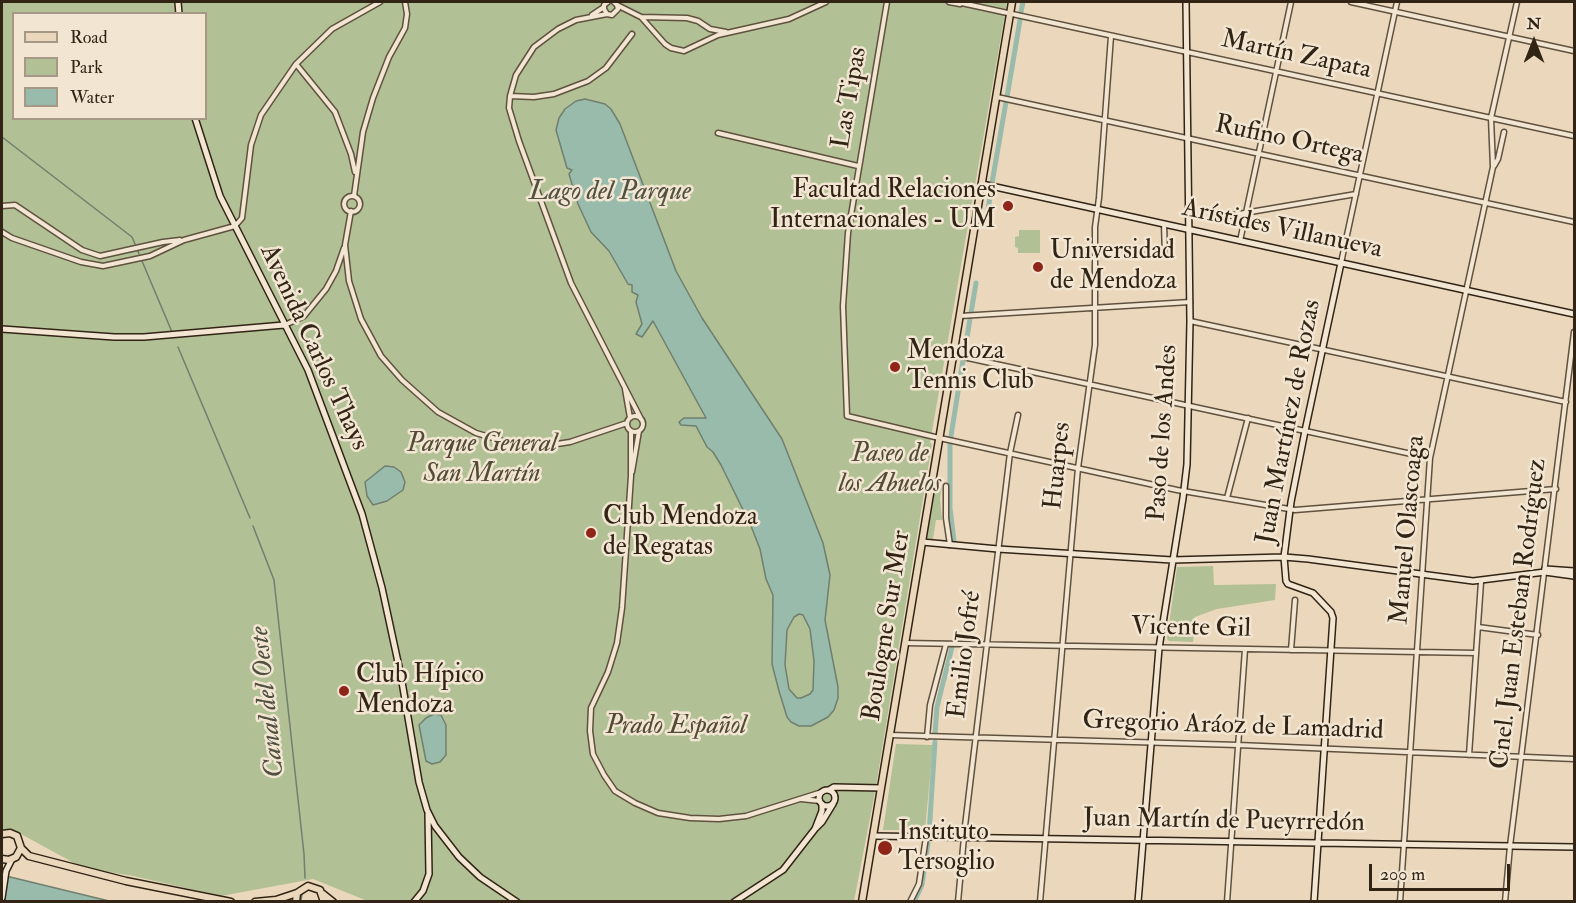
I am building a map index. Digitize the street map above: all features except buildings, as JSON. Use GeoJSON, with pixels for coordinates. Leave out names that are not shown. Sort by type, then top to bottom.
{"type":"FeatureCollection","features":[{"type":"Feature","properties":{"kind":"main road","name":"Boulogne Sur Mer"},"geometry":{"type":"LineString","coordinates":[[862,902],[1012,2]]}},
{"type":"Feature","properties":{"kind":"main road"},"geometry":{"type":"LineString","coordinates":[[2,834],[14,834],[20,840],[21,848],[29,856],[126,881],[231,902]]}},
{"type":"Feature","properties":{"kind":"main road"},"geometry":{"type":"LineString","coordinates":[[14,858],[21,848]]}},
{"type":"Feature","properties":{"kind":"main road"},"geometry":{"type":"LineString","coordinates":[[2,859],[42,859]]}},
{"type":"Feature","properties":{"kind":"main road"},"geometry":{"type":"LineString","coordinates":[[255,902],[276,900],[297,893],[308,886],[316,887],[333,902]]}},
{"type":"Feature","properties":{"kind":"main road"},"geometry":{"type":"LineString","coordinates":[[296,902],[297,893]]}},
{"type":"Feature","properties":{"kind":"main road"},"geometry":{"type":"LineString","coordinates":[[322,894],[324,902]]}},
{"type":"Feature","properties":{"kind":"street"},"geometry":{"type":"LineString","coordinates":[[2,232],[81,262],[103,266],[150,256],[184,240],[235,226],[242,218],[251,145],[261,115],[296,64],[332,29],[380,2]]}},
{"type":"Feature","properties":{"kind":"street"},"geometry":{"type":"LineString","coordinates":[[354,196],[363,132],[389,57],[405,28],[407,14],[405,2]]}},
{"type":"Feature","properties":{"kind":"street"},"geometry":{"type":"LineString","coordinates":[[599,2],[605,4]]}},
{"type":"Feature","properties":{"kind":"street"},"geometry":{"type":"LineString","coordinates":[[641,17],[671,48],[684,51],[730,32],[789,19],[826,2]]}},
{"type":"Feature","properties":{"kind":"street","name":"Las Tipas"},"geometry":{"type":"LineString","coordinates":[[887,2],[848,233],[843,306],[847,416],[940,437]]}},
{"type":"Feature","properties":{"kind":"street"},"geometry":{"type":"LineString","coordinates":[[949,2],[1010,15]]}},
{"type":"Feature","properties":{"kind":"street"},"geometry":{"type":"LineString","coordinates":[[957,2],[1010,15]]}},
{"type":"Feature","properties":{"kind":"street","name":"Paso de los Andes"},"geometry":{"type":"LineString","coordinates":[[1138,902],[1159,648],[1184,490],[1190,321],[1186,2]]}},
{"type":"Feature","properties":{"kind":"street"},"geometry":{"type":"LineString","coordinates":[[1240,241],[1291,2]]}},
{"type":"Feature","properties":{"kind":"street"},"geometry":{"type":"LineString","coordinates":[[1351,2],[1575,51]]}},
{"type":"Feature","properties":{"kind":"street","name":"Juan Martínez de Rozas"},"geometry":{"type":"LineString","coordinates":[[1314,902],[1332,651],[1332,615],[1313,593],[1288,584],[1284,557],[1290,509],[1305,431],[1398,2]]}},
{"type":"Feature","properties":{"kind":"street","name":"Manuel Olascoaga"},"geometry":{"type":"LineString","coordinates":[[1400,902],[1430,458],[1493,167],[1491,118],[1517,2]]}},
{"type":"Feature","properties":{"kind":"street"},"geometry":{"type":"LineString","coordinates":[[616,3],[641,17],[687,18],[698,21],[710,29],[730,32]]}},
{"type":"Feature","properties":{"kind":"street"},"geometry":{"type":"LineString","coordinates":[[616,3],[616,13]]}},
{"type":"Feature","properties":{"kind":"street"},"geometry":{"type":"LineString","coordinates":[[605,4],[607,14]]}},
{"type":"Feature","properties":{"kind":"street"},"geometry":{"type":"LineString","coordinates":[[590,16],[605,4]]}},
{"type":"Feature","properties":{"kind":"street"},"geometry":{"type":"LineString","coordinates":[[629,12],[590,16],[558,29],[534,47],[521,67],[510,96],[509,108],[571,283],[641,419],[643,426],[639,431],[631,476]]}},
{"type":"Feature","properties":{"kind":"street","name":"Martín Zapata"},"geometry":{"type":"LineString","coordinates":[[1010,15],[1574,136]]}},
{"type":"Feature","properties":{"kind":"street"},"geometry":{"type":"LineString","coordinates":[[510,96],[534,98],[554,94],[588,81],[606,68],[632,34]]}},
{"type":"Feature","properties":{"kind":"street","name":"Huarpes"},"geometry":{"type":"LineString","coordinates":[[1040,902],[1078,468],[1095,345],[1095,227],[1111,36]]}},
{"type":"Feature","properties":{"kind":"street"},"geometry":{"type":"LineString","coordinates":[[296,64],[334,112],[351,154],[356,176]]}},
{"type":"Feature","properties":{"kind":"street","name":"Rufino Ortega"},"geometry":{"type":"LineString","coordinates":[[996,97],[1575,222]]}},
{"type":"Feature","properties":{"kind":"street","name":"Avenida Carlos Thays"},"geometry":{"type":"LineString","coordinates":[[196,120],[217,187],[308,370],[362,514],[382,588],[401,676],[419,782],[428,810],[435,826],[459,857],[480,877],[517,902]]}},
{"type":"Feature","properties":{"kind":"street"},"geometry":{"type":"LineString","coordinates":[[1574,136],[1575,130]]}},
{"type":"Feature","properties":{"kind":"street","name":"Manuel Olascoaga"},"geometry":{"type":"LineString","coordinates":[[1493,167],[1498,159],[1504,132]]}},
{"type":"Feature","properties":{"kind":"street"},"geometry":{"type":"LineString","coordinates":[[718,133],[858,166]]}},
{"type":"Feature","properties":{"kind":"street","name":"Arístides Villanueva"},"geometry":{"type":"LineString","coordinates":[[982,184],[1575,314]]}},
{"type":"Feature","properties":{"kind":"street"},"geometry":{"type":"LineString","coordinates":[[1215,218],[1356,194]]}},
{"type":"Feature","properties":{"kind":"street"},"geometry":{"type":"LineString","coordinates":[[354,196],[358,198],[360,205],[358,209],[351,211],[346,209],[345,201],[348,197],[354,196]]}},
{"type":"Feature","properties":{"kind":"street"},"geometry":{"type":"LineString","coordinates":[[2,206],[15,205],[82,249],[100,256],[163,242],[184,240]]}},
{"type":"Feature","properties":{"kind":"street"},"geometry":{"type":"LineString","coordinates":[[2,328],[114,337],[144,337],[285,325],[304,316],[326,289],[336,271],[345,245],[351,211]]}},
{"type":"Feature","properties":{"kind":"street"},"geometry":{"type":"LineString","coordinates":[[1142,255],[1165,255],[1164,224]]}},
{"type":"Feature","properties":{"kind":"street"},"geometry":{"type":"LineString","coordinates":[[345,245],[349,281],[361,319],[381,356],[402,380],[438,412],[476,433],[520,446],[544,446],[570,442],[627,423],[630,418],[625,388]]}},
{"type":"Feature","properties":{"kind":"street"},"geometry":{"type":"LineString","coordinates":[[959,316],[1190,302]]}},
{"type":"Feature","properties":{"kind":"street"},"geometry":{"type":"LineString","coordinates":[[1190,321],[1566,402]]}},
{"type":"Feature","properties":{"kind":"street","name":"Cnel. Juan Esteban Rodríguez"},"geometry":{"type":"LineString","coordinates":[[1505,902],[1510,846],[1566,402],[1572,374],[1575,332]]}},
{"type":"Feature","properties":{"kind":"street"},"geometry":{"type":"LineString","coordinates":[[954,355],[1430,458]]}},
{"type":"Feature","properties":{"kind":"street","name":"Emilio Jofré"},"geometry":{"type":"LineString","coordinates":[[958,902],[998,549],[1010,453],[1018,415]]}},
{"type":"Feature","properties":{"kind":"street"},"geometry":{"type":"LineString","coordinates":[[630,418],[634,416],[641,419]]}},
{"type":"Feature","properties":{"kind":"street"},"geometry":{"type":"LineString","coordinates":[[1227,498],[1248,418]]}},
{"type":"Feature","properties":{"kind":"street"},"geometry":{"type":"LineString","coordinates":[[627,423],[631,431],[631,476],[624,590],[617,643],[608,672],[591,708],[590,731],[593,754],[615,791],[658,813],[690,818],[719,819],[746,816],[834,787],[881,788]]}},
{"type":"Feature","properties":{"kind":"street"},"geometry":{"type":"LineString","coordinates":[[631,431],[639,431]]}},
{"type":"Feature","properties":{"kind":"street"},"geometry":{"type":"LineString","coordinates":[[940,437],[1184,490],[1300,510],[1556,489]]}},
{"type":"Feature","properties":{"kind":"street"},"geometry":{"type":"LineString","coordinates":[[946,486],[946,518],[950,544]]}},
{"type":"Feature","properties":{"kind":"street"},"geometry":{"type":"LineString","coordinates":[[922,542],[1172,560],[1284,557],[1481,582],[1545,570],[1575,571]]}},
{"type":"Feature","properties":{"kind":"street"},"geometry":{"type":"LineString","coordinates":[[1545,570],[1575,576]]}},
{"type":"Feature","properties":{"kind":"street"},"geometry":{"type":"LineString","coordinates":[[1469,755],[1481,582]]}},
{"type":"Feature","properties":{"kind":"street"},"geometry":{"type":"LineString","coordinates":[[1291,650],[1295,600]]}},
{"type":"Feature","properties":{"kind":"street"},"geometry":{"type":"LineString","coordinates":[[1478,627],[1538,635]]}},
{"type":"Feature","properties":{"kind":"street","name":"Vicente Gil"},"geometry":{"type":"LineString","coordinates":[[906,643],[1476,653]]}},
{"type":"Feature","properties":{"kind":"street"},"geometry":{"type":"LineString","coordinates":[[927,737],[930,705],[946,644]]}},
{"type":"Feature","properties":{"kind":"street"},"geometry":{"type":"LineString","coordinates":[[1227,902],[1245,649]]}},
{"type":"Feature","properties":{"kind":"street","name":"Gregorio Aráoz de Lamadrid"},"geometry":{"type":"LineString","coordinates":[[890,735],[1238,745],[1575,759]]}},
{"type":"Feature","properties":{"kind":"street"},"geometry":{"type":"LineString","coordinates":[[734,902],[783,870],[822,822],[843,790],[856,788]]}},
{"type":"Feature","properties":{"kind":"street"},"geometry":{"type":"LineString","coordinates":[[829,790],[833,793],[834,801]]}},
{"type":"Feature","properties":{"kind":"street"},"geometry":{"type":"LineString","coordinates":[[815,829],[822,811],[819,797],[822,792]]}},
{"type":"Feature","properties":{"kind":"street"},"geometry":{"type":"LineString","coordinates":[[797,798],[828,806],[834,801]]}},
{"type":"Feature","properties":{"kind":"street","name":"Avenida Carlos Thays"},"geometry":{"type":"LineString","coordinates":[[414,902],[423,891],[429,874],[428,810]]}},
{"type":"Feature","properties":{"kind":"street","name":"Juan Martín de Pueyrredón"},"geometry":{"type":"LineString","coordinates":[[874,836],[1575,847]]}},
{"type":"Feature","properties":{"kind":"street"},"geometry":{"type":"LineString","coordinates":[[910,902],[919,884],[926,837]]}},
{"type":"Feature","properties":{"kind":"street"},"geometry":{"type":"LineString","coordinates":[[2,898],[5,876],[14,858]]}},
{"type":"Feature","properties":{"kind":"green space","name":"Parque General San Martín"},"geometry":{"type":"Polygon","coordinates":[[[2,2],[1007,2],[931,437],[930,443],[932,444],[875,792],[854,901],[370,902],[313,879],[221,896],[133,876],[83,868],[21,834],[2,829],[2,2]]]}},
{"type":"Feature","properties":{"kind":"green space"},"geometry":{"type":"Polygon","coordinates":[[[1019,230],[1040,230],[1040,253],[1018,253],[1018,248],[1015,247],[1015,237],[1019,236],[1019,230]]]}},
{"type":"Feature","properties":{"kind":"green space"},"geometry":{"type":"Polygon","coordinates":[[[935,486],[942,487],[940,498],[942,520],[936,520],[933,539],[927,538],[935,486]]]}},
{"type":"Feature","properties":{"kind":"green space"},"geometry":{"type":"Polygon","coordinates":[[[1213,566],[1214,585],[1276,584],[1275,600],[1217,609],[1195,617],[1193,642],[1169,641],[1167,639],[1177,567],[1213,566]]]}},
{"type":"Feature","properties":{"kind":"green space"},"geometry":{"type":"Polygon","coordinates":[[[896,744],[933,745],[925,830],[883,830],[896,744]]]}},
{"type":"Feature","properties":{"kind":"water","name":"Lago del Parque"},"geometry":{"type":"Polygon","coordinates":[[[585,99],[605,104],[620,124],[676,271],[702,318],[782,439],[823,543],[830,575],[825,620],[838,687],[838,698],[834,710],[828,717],[811,726],[799,726],[791,722],[787,717],[779,691],[772,664],[773,595],[766,579],[760,549],[751,526],[721,465],[707,447],[696,426],[681,425],[679,422],[684,418],[706,418],[653,321],[642,337],[636,334],[642,324],[636,302],[638,295],[632,292],[632,285],[628,284],[609,251],[591,232],[578,204],[569,174],[572,170],[567,168],[556,130],[559,118],[565,109],[576,101],[585,99]],[[799,614],[794,617],[787,630],[785,665],[789,689],[797,698],[810,694],[813,690],[814,661],[810,629],[803,615],[799,614]]]}},
{"type":"Feature","properties":{"kind":"water"},"geometry":{"type":"Polygon","coordinates":[[[385,466],[394,467],[401,472],[405,482],[403,490],[387,501],[373,505],[367,496],[365,482],[385,466]]]}},
{"type":"Feature","properties":{"kind":"water"},"geometry":{"type":"Polygon","coordinates":[[[434,714],[441,715],[446,725],[446,755],[440,762],[432,764],[426,761],[419,725],[434,714]]]}},
{"type":"Feature","properties":{"kind":"water"},"geometry":{"type":"Polygon","coordinates":[[[2,875],[109,901],[10,902],[2,900],[2,875]]]}},
{"type":"Feature","properties":{"kind":"waterway"},"geometry":{"type":"LineString","coordinates":[[1021,12],[1023,2]]}},
{"type":"Feature","properties":{"kind":"waterway"},"geometry":{"type":"LineString","coordinates":[[1007,97],[1020,20]]}},
{"type":"Feature","properties":{"kind":"waterway"},"geometry":{"type":"LineString","coordinates":[[992,183],[1006,102]]}},
{"type":"Feature","properties":{"kind":"waterway","name":"Canal del Oeste"},"geometry":{"type":"LineString","coordinates":[[2,137],[132,237],[135,244]]}},
{"type":"Feature","properties":{"kind":"waterway"},"geometry":{"type":"LineString","coordinates":[[986,222],[991,191]]}},
{"type":"Feature","properties":{"kind":"waterway","name":"Canal del Oeste"},"geometry":{"type":"LineString","coordinates":[[142,261],[172,332]]}},
{"type":"Feature","properties":{"kind":"waterway"},"geometry":{"type":"LineString","coordinates":[[971,313],[976,283]]}},
{"type":"Feature","properties":{"kind":"waterway"},"geometry":{"type":"LineString","coordinates":[[964,355],[970,319]]}},
{"type":"Feature","properties":{"kind":"waterway","name":"Canal del Oeste"},"geometry":{"type":"LineString","coordinates":[[178,347],[250,518]]}},
{"type":"Feature","properties":{"kind":"waterway"},"geometry":{"type":"LineString","coordinates":[[951,436],[963,360]]}},
{"type":"Feature","properties":{"kind":"waterway"},"geometry":{"type":"LineString","coordinates":[[950,444],[950,508],[954,541]]}},
{"type":"Feature","properties":{"kind":"waterway","name":"Canal del Oeste"},"geometry":{"type":"LineString","coordinates":[[253,526],[274,580],[305,878]]}},
{"type":"Feature","properties":{"kind":"waterway"},"geometry":{"type":"LineString","coordinates":[[935,734],[937,707],[952,647]]}},
{"type":"Feature","properties":{"kind":"waterway"},"geometry":{"type":"LineString","coordinates":[[929,834],[935,742]]}},
{"type":"Feature","properties":{"kind":"waterway"},"geometry":{"type":"LineString","coordinates":[[914,902],[922,885],[928,843]]}},
{"type":"Feature","properties":{"kind":"waterway"},"geometry":{"type":"LineString","coordinates":[[301,901],[302,894]]}},
{"type":"Feature","properties":{"kind":"place","name":"Facultad Relaciones Internacionales - UM"},"geometry":{"type":"Point","coordinates":[1008,206]}},
{"type":"Feature","properties":{"kind":"place","name":"Universidad de Mendoza"},"geometry":{"type":"Point","coordinates":[1038,267]}},
{"type":"Feature","properties":{"kind":"place","name":"Mendoza Tennis Club"},"geometry":{"type":"Point","coordinates":[895,367]}},
{"type":"Feature","properties":{"kind":"place","name":"Club Mendoza de Regatas"},"geometry":{"type":"Point","coordinates":[591,533]}},
{"type":"Feature","properties":{"kind":"place","name":"Club Hípico Mendoza"},"geometry":{"type":"Point","coordinates":[344,691]}},
{"type":"Feature","properties":{"kind":"place","name":"Instituto Tersoglio"},"geometry":{"type":"Point","coordinates":[885,848]}},
{"type":"Feature","properties":{"kind":"park label","name":"Paseo de los Abuelos"},"geometry":{"type":"Point","coordinates":[890,470]}},
{"type":"Feature","properties":{"kind":"park label","name":"Prado Español"},"geometry":{"type":"Point","coordinates":[676,727]}}]}
